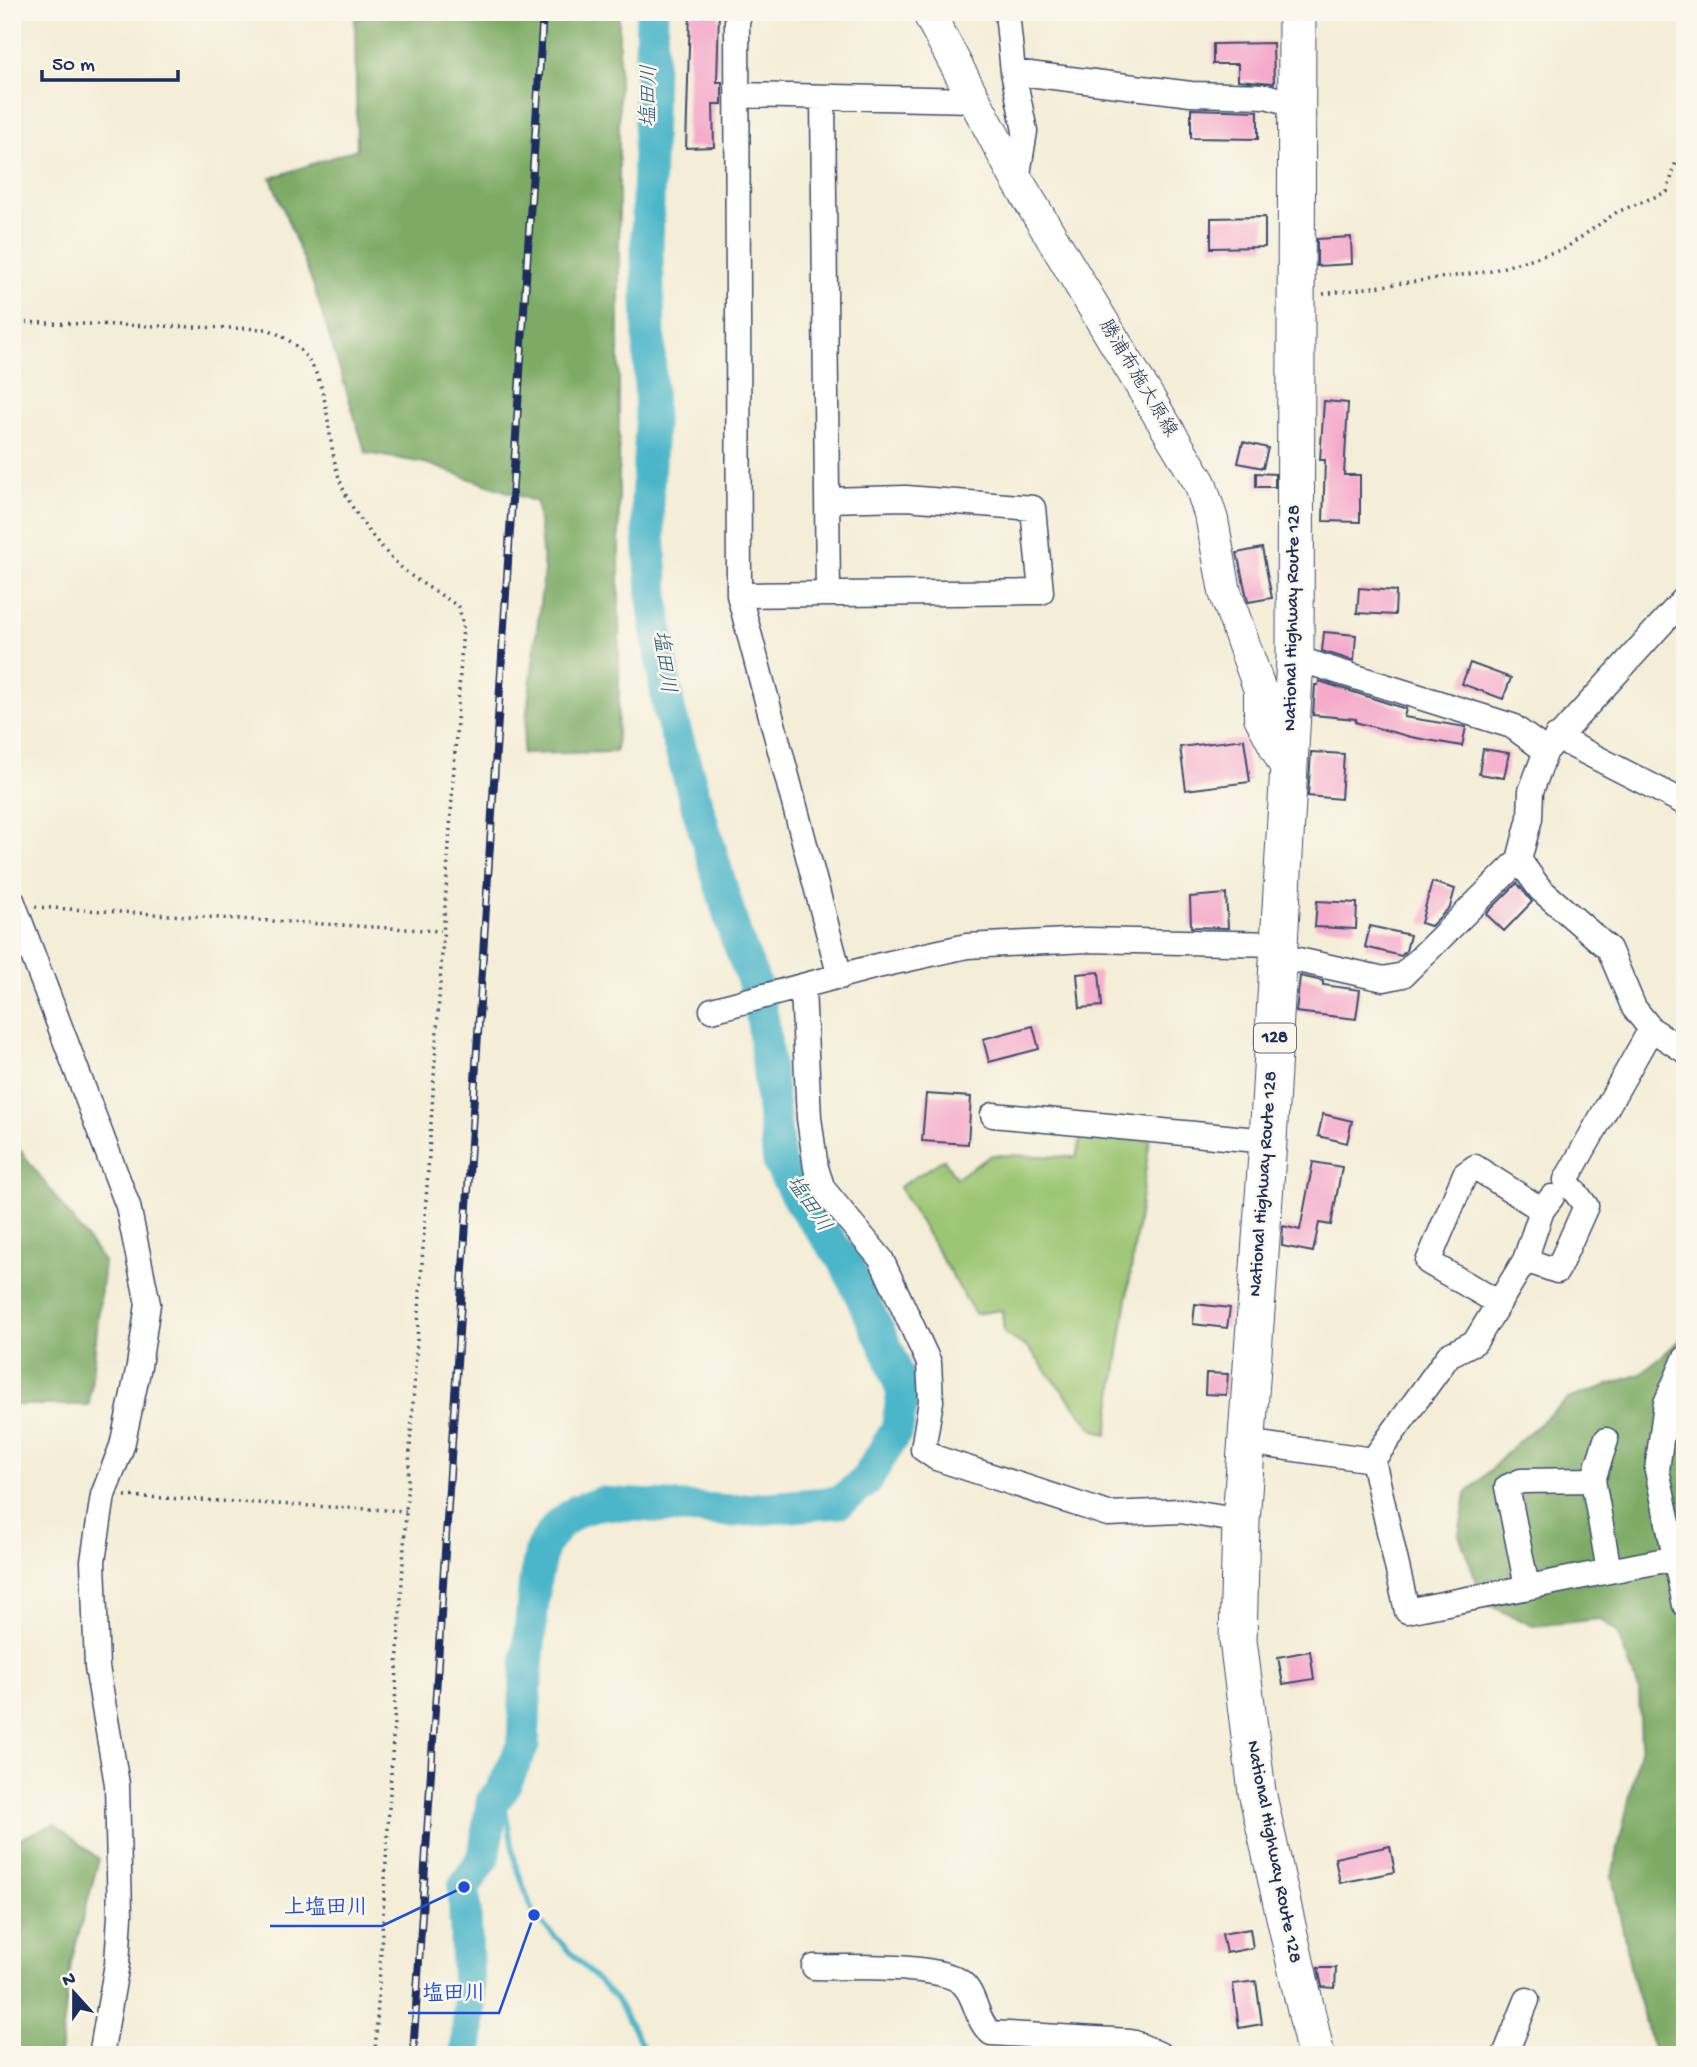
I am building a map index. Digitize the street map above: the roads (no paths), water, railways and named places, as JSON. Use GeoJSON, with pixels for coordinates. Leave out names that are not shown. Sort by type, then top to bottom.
{"type":"FeatureCollection","features":[{"type":"Feature","properties":{"kind":"highway","name":"National Highway Route 128"},"geometry":{"type":"LineString","coordinates":[[1297,12],[1295,659],[1268,1141],[1245,1442],[1238,1640],[1257,1792],[1315,2055]]}},
{"type":"Feature","properties":{"kind":"main road","name":"勝浦布施大原線"},"geometry":{"type":"LineString","coordinates":[[928,12],[1017,180],[1200,483],[1212,520],[1225,592],[1260,690],[1260,717],[1287,769]]}},
{"type":"Feature","properties":{"kind":"street"},"geometry":{"type":"LineString","coordinates":[[741,12],[737,20],[739,595],[840,977]]}},
{"type":"Feature","properties":{"kind":"street"},"geometry":{"type":"LineString","coordinates":[[1007,12],[1013,72],[1025,131],[1017,180]]}},
{"type":"Feature","properties":{"kind":"street"},"geometry":{"type":"LineString","coordinates":[[1013,72],[1191,94],[1266,96],[1297,105]]}},
{"type":"Feature","properties":{"kind":"street"},"geometry":{"type":"LineString","coordinates":[[738,95],[974,100]]}},
{"type":"Feature","properties":{"kind":"street"},"geometry":{"type":"LineString","coordinates":[[823,97],[828,594]]}},
{"type":"Feature","properties":{"kind":"street"},"geometry":{"type":"LineString","coordinates":[[739,595],[1041,592],[1033,508],[906,498],[827,500]]}},
{"type":"Feature","properties":{"kind":"street"},"geometry":{"type":"LineString","coordinates":[[712,1010],[967,946],[1086,940],[1279,950],[1384,979],[1403,975],[1519,860],[1530,818],[1531,791],[1551,744],[1682,607]]}},
{"type":"Feature","properties":{"kind":"street"},"geometry":{"type":"LineString","coordinates":[[1295,659],[1512,726],[1683,797]]}},
{"type":"Feature","properties":{"kind":"street"},"geometry":{"type":"LineString","coordinates":[[1519,860],[1539,889],[1609,949],[1634,1008],[1651,1029],[1685,1051]]}},
{"type":"Feature","properties":{"kind":"street"},"geometry":{"type":"LineString","coordinates":[[14,903],[128,1206],[148,1304],[139,1367],[122,1446],[103,1494],[93,1561],[97,1667],[117,1784],[120,1916],[117,1964],[101,2055]]}},
{"type":"Feature","properties":{"kind":"street"},"geometry":{"type":"LineString","coordinates":[[803,988],[809,1118],[816,1168],[823,1189],[881,1259],[898,1290],[929,1363],[931,1401],[923,1449],[936,1458],[1108,1514],[1181,1511],[1241,1521]]}},
{"type":"Feature","properties":{"kind":"street"},"geometry":{"type":"LineString","coordinates":[[1651,1029],[1566,1180],[1542,1210],[1525,1260],[1475,1342],[1449,1355],[1373,1460],[1407,1611],[1680,1557]]}},
{"type":"Feature","properties":{"kind":"street"},"geometry":{"type":"LineString","coordinates":[[993,1115],[1268,1141]]}},
{"type":"Feature","properties":{"kind":"street"},"geometry":{"type":"LineString","coordinates":[[1499,1303],[1427,1262],[1465,1174],[1475,1167],[1542,1210]]}},
{"type":"Feature","properties":{"kind":"street"},"geometry":{"type":"LineString","coordinates":[[1525,1260],[1557,1271],[1586,1206],[1566,1180]]}},
{"type":"Feature","properties":{"kind":"street"},"geometry":{"type":"LineString","coordinates":[[1685,1359],[1666,1403],[1657,1470],[1680,1557],[1685,1605]]}},
{"type":"Feature","properties":{"kind":"street"},"geometry":{"type":"LineString","coordinates":[[1606,1440],[1593,1480],[1609,1571]]}},
{"type":"Feature","properties":{"kind":"street"},"geometry":{"type":"LineString","coordinates":[[1245,1442],[1373,1460]]}},
{"type":"Feature","properties":{"kind":"street"},"geometry":{"type":"LineString","coordinates":[[1527,1587],[1507,1487],[1521,1481],[1593,1480]]}},
{"type":"Feature","properties":{"kind":"street"},"geometry":{"type":"LineString","coordinates":[[814,1968],[945,1973],[967,1989],[980,2021],[991,2033],[1130,2040],[1161,2055]]}},
{"type":"Feature","properties":{"kind":"street"},"geometry":{"type":"LineString","coordinates":[[1505,2055],[1527,2000]]}},
{"type":"Feature","properties":{"kind":"waterway","name":"塩田川"},"geometry":{"type":"LineString","coordinates":[[466,2055],[469,2016],[464,1887],[484,1857],[492,1802],[502,1790],[523,1745],[535,1580],[542,1547],[558,1525],[577,1511],[601,1503],[733,1511],[839,1502],[864,1483],[881,1456],[897,1429],[903,1394],[890,1356],[844,1260],[799,1200],[779,1163],[763,1021],[755,985],[735,934],[669,710],[654,609],[647,503],[651,424],[647,249],[652,12]]}},
{"type":"Feature","properties":{"kind":"waterway","name":"塩田川"},"geometry":{"type":"LineString","coordinates":[[502,1790],[515,1862],[534,1915],[616,1999],[648,2055]]}},
{"type":"Feature","properties":{"kind":"railway"},"geometry":{"type":"LineString","coordinates":[[413,2055],[543,12]]}},
{"type":"Feature","properties":{"kind":"place","name":"上塩田川"},"geometry":{"type":"Point","coordinates":[464,1887]}},
{"type":"Feature","properties":{"kind":"place","name":"塩田川"},"geometry":{"type":"Point","coordinates":[534,1915]}}]}
